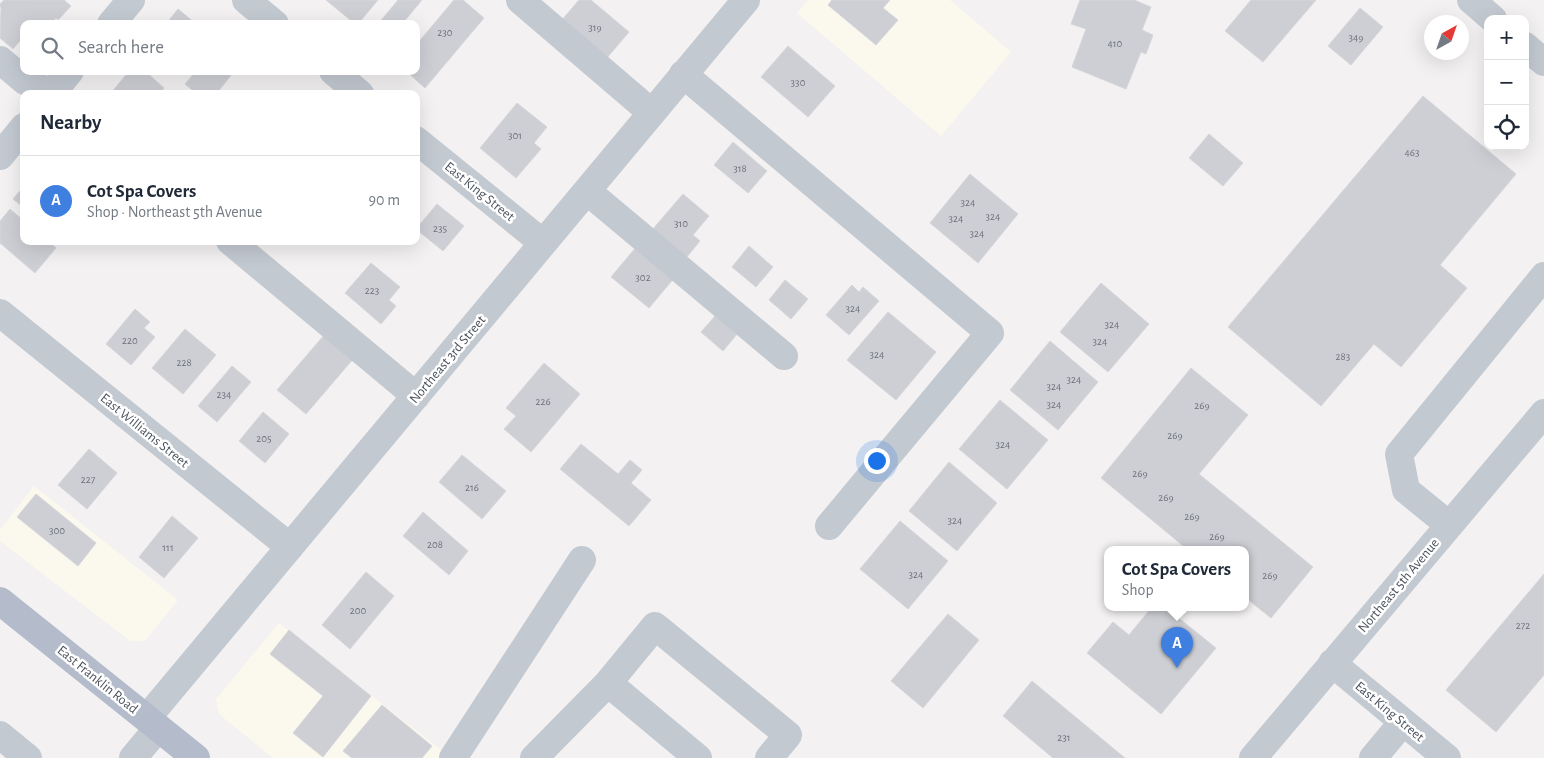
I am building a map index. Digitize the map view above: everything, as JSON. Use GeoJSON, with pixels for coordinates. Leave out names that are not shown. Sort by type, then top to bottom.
{"type":"FeatureCollection","features":[{"type":"Feature","properties":{"kind":"main road","name":"East Franklin Road"},"geometry":{"type":"LineString","coordinates":[[0,601],[196,758]]}},
{"type":"Feature","properties":{"kind":"street"},"geometry":{"type":"LineString","coordinates":[[114,20],[131,0]]}},
{"type":"Feature","properties":{"kind":"street"},"geometry":{"type":"LineString","coordinates":[[246,0],[270,20]]}},
{"type":"Feature","properties":{"kind":"street"},"geometry":{"type":"LineString","coordinates":[[520,0],[652,113]]}},
{"type":"Feature","properties":{"kind":"street","name":"Northeast 3rd Street"},"geometry":{"type":"LineString","coordinates":[[132,758],[152,723],[290,547],[746,0]]}},
{"type":"Feature","properties":{"kind":"street"},"geometry":{"type":"LineString","coordinates":[[1471,0],[1488,15]]}},
{"type":"Feature","properties":{"kind":"street"},"geometry":{"type":"LineString","coordinates":[[1529,49],[1544,62]]}},
{"type":"Feature","properties":{"kind":"street"},"geometry":{"type":"LineString","coordinates":[[0,60],[25,80],[47,90]]}},
{"type":"Feature","properties":{"kind":"street"},"geometry":{"type":"LineString","coordinates":[[683,74],[990,333],[829,526]]}},
{"type":"Feature","properties":{"kind":"street"},"geometry":{"type":"LineString","coordinates":[[55,90],[67,75]]}},
{"type":"Feature","properties":{"kind":"street"},"geometry":{"type":"LineString","coordinates":[[338,75],[355,90]]}},
{"type":"Feature","properties":{"kind":"street"},"geometry":{"type":"LineString","coordinates":[[0,156],[20,132]]}},
{"type":"Feature","properties":{"kind":"street","name":"East King Street"},"geometry":{"type":"LineString","coordinates":[[420,143],[543,243]]}},
{"type":"Feature","properties":{"kind":"street"},"geometry":{"type":"LineString","coordinates":[[587,191],[784,356]]}},
{"type":"Feature","properties":{"kind":"street"},"geometry":{"type":"LineString","coordinates":[[235,245],[416,396]]}},
{"type":"Feature","properties":{"kind":"street"},"geometry":{"type":"LineString","coordinates":[[1449,525],[1406,490],[1399,454],[1544,276]]}},
{"type":"Feature","properties":{"kind":"street","name":"East Williams Street"},"geometry":{"type":"LineString","coordinates":[[0,313],[290,547]]}},
{"type":"Feature","properties":{"kind":"street","name":"Northeast 5th Avenue"},"geometry":{"type":"LineString","coordinates":[[1253,758],[1544,413]]}},
{"type":"Feature","properties":{"kind":"street"},"geometry":{"type":"LineString","coordinates":[[453,758],[582,560]]}},
{"type":"Feature","properties":{"kind":"street"},"geometry":{"type":"LineString","coordinates":[[534,758],[608,683],[655,626],[788,735],[769,758]]}},
{"type":"Feature","properties":{"kind":"street","name":"East King Street"},"geometry":{"type":"LineString","coordinates":[[1332,663],[1447,758]]}},
{"type":"Feature","properties":{"kind":"street"},"geometry":{"type":"LineString","coordinates":[[608,683],[698,758]]}},
{"type":"Feature","properties":{"kind":"street"},"geometry":{"type":"LineString","coordinates":[[1373,758],[1403,722]]}},
{"type":"Feature","properties":{"kind":"street"},"geometry":{"type":"LineString","coordinates":[[0,735],[28,758]]}},
{"type":"Feature","properties":{"kind":"shaded area"},"geometry":{"type":"Polygon","coordinates":[[[808,0],[950,0],[1011,52],[941,136],[797,13],[808,0]]]}},
{"type":"Feature","properties":{"kind":"shaded area"},"geometry":{"type":"Polygon","coordinates":[[[34,486],[178,600],[145,641],[130,641],[0,541],[0,530],[34,486]]]}},
{"type":"Feature","properties":{"kind":"shaded area"},"geometry":{"type":"Polygon","coordinates":[[[279,623],[445,753],[441,758],[273,758],[219,714],[216,699],[279,623]]]}},
{"type":"Feature","properties":{"kind":"building"},"geometry":{"type":"Polygon","coordinates":[[[4,0],[64,0],[71,6],[58,20],[56,18],[54,20],[20,20],[20,41],[13,49],[0,38],[0,4],[4,0]]]}},
{"type":"Feature","properties":{"kind":"building"},"geometry":{"type":"Polygon","coordinates":[[[326,0],[378,0],[361,20],[350,20],[326,0]]]}},
{"type":"Feature","properties":{"kind":"building"},"geometry":{"type":"Polygon","coordinates":[[[398,0],[422,0],[405,20],[381,20],[398,0]]]}},
{"type":"Feature","properties":{"kind":"building"},"geometry":{"type":"Polygon","coordinates":[[[454,0],[463,0],[484,18],[425,88],[410,75],[420,75],[420,40],[454,0]]]}},
{"type":"Feature","properties":{"kind":"building"},"geometry":{"type":"Polygon","coordinates":[[[579,0],[591,0],[629,32],[606,59],[561,21],[579,0]]]}},
{"type":"Feature","properties":{"kind":"building"},"geometry":{"type":"Polygon","coordinates":[[[832,0],[890,0],[883,8],[898,20],[876,45],[828,5],[832,0]]]}},
{"type":"Feature","properties":{"kind":"building"},"geometry":{"type":"Polygon","coordinates":[[[1080,0],[1134,0],[1151,7],[1142,30],[1153,35],[1146,54],[1141,52],[1126,89],[1072,67],[1086,29],[1071,24],[1080,0]]]}},
{"type":"Feature","properties":{"kind":"building"},"geometry":{"type":"Polygon","coordinates":[[[1251,0],[1316,0],[1263,62],[1225,31],[1251,0]]]}},
{"type":"Feature","properties":{"kind":"building"},"geometry":{"type":"Polygon","coordinates":[[[1360,8],[1383,27],[1351,65],[1328,46],[1360,8]]]}},
{"type":"Feature","properties":{"kind":"building"},"geometry":{"type":"Polygon","coordinates":[[[178,9],[191,20],[169,20],[178,9]]]}},
{"type":"Feature","properties":{"kind":"building"},"geometry":{"type":"Polygon","coordinates":[[[788,46],[835,86],[808,117],[761,77],[788,46]]]}},
{"type":"Feature","properties":{"kind":"building"},"geometry":{"type":"Polygon","coordinates":[[[126,75],[149,75],[164,88],[162,90],[114,90],[126,75]]]}},
{"type":"Feature","properties":{"kind":"building"},"geometry":{"type":"Polygon","coordinates":[[[193,75],[231,75],[219,90],[192,90],[185,84],[193,75]]]}},
{"type":"Feature","properties":{"kind":"building"},"geometry":{"type":"Polygon","coordinates":[[[1423,96],[1484,147],[1484,150],[1487,150],[1516,174],[1440,265],[1467,288],[1401,367],[1374,344],[1321,406],[1228,327],[1423,96]]]}},
{"type":"Feature","properties":{"kind":"building"},"geometry":{"type":"Polygon","coordinates":[[[517,103],[547,127],[534,143],[541,149],[516,178],[480,148],[517,103]]]}},
{"type":"Feature","properties":{"kind":"building"},"geometry":{"type":"Polygon","coordinates":[[[1209,134],[1243,163],[1223,186],[1189,158],[1209,134]]]}},
{"type":"Feature","properties":{"kind":"building"},"geometry":{"type":"Polygon","coordinates":[[[733,142],[767,171],[748,193],[714,165],[733,142]]]}},
{"type":"Feature","properties":{"kind":"building"},"geometry":{"type":"Polygon","coordinates":[[[970,174],[1018,214],[978,263],[930,223],[970,174]]]}},
{"type":"Feature","properties":{"kind":"building"},"geometry":{"type":"Polygon","coordinates":[[[20,191],[20,205],[13,199],[20,191]]]}},
{"type":"Feature","properties":{"kind":"building"},"geometry":{"type":"Polygon","coordinates":[[[683,194],[709,216],[693,235],[700,241],[686,258],[652,230],[683,194]]]}},
{"type":"Feature","properties":{"kind":"building"},"geometry":{"type":"Polygon","coordinates":[[[437,204],[464,226],[443,251],[420,232],[420,224],[437,204]]]}},
{"type":"Feature","properties":{"kind":"building"},"geometry":{"type":"Polygon","coordinates":[[[10,209],[20,218],[20,245],[53,245],[56,248],[35,273],[0,243],[0,221],[10,209]]]}},
{"type":"Feature","properties":{"kind":"building"},"geometry":{"type":"Polygon","coordinates":[[[637,246],[675,277],[649,308],[611,277],[637,246]]]}},
{"type":"Feature","properties":{"kind":"building"},"geometry":{"type":"Polygon","coordinates":[[[749,246],[773,267],[756,287],[732,267],[749,246]]]}},
{"type":"Feature","properties":{"kind":"building"},"geometry":{"type":"Polygon","coordinates":[[[371,263],[400,287],[389,300],[396,306],[381,324],[345,293],[371,263]]]}},
{"type":"Feature","properties":{"kind":"building"},"geometry":{"type":"Polygon","coordinates":[[[785,280],[808,299],[791,319],[769,300],[785,280]]]}},
{"type":"Feature","properties":{"kind":"building"},"geometry":{"type":"Polygon","coordinates":[[[1101,283],[1149,324],[1108,372],[1060,332],[1101,283]]]}},
{"type":"Feature","properties":{"kind":"building"},"geometry":{"type":"Polygon","coordinates":[[[852,285],[859,292],[863,287],[879,301],[849,335],[826,315],[852,285]]]}},
{"type":"Feature","properties":{"kind":"building"},"geometry":{"type":"Polygon","coordinates":[[[135,309],[150,322],[144,328],[155,337],[131,365],[106,344],[135,309]]]}},
{"type":"Feature","properties":{"kind":"building"},"geometry":{"type":"Polygon","coordinates":[[[888,312],[936,352],[896,400],[847,360],[888,312]]]}},
{"type":"Feature","properties":{"kind":"building"},"geometry":{"type":"Polygon","coordinates":[[[716,315],[738,333],[723,351],[701,332],[716,315]]]}},
{"type":"Feature","properties":{"kind":"building"},"geometry":{"type":"Polygon","coordinates":[[[185,329],[216,355],[183,394],[152,368],[185,329]]]}},
{"type":"Feature","properties":{"kind":"building"},"geometry":{"type":"Polygon","coordinates":[[[325,334],[354,358],[306,414],[277,390],[325,334]]]}},
{"type":"Feature","properties":{"kind":"building"},"geometry":{"type":"Polygon","coordinates":[[[1050,341],[1098,382],[1058,430],[1010,390],[1050,341]]]}},
{"type":"Feature","properties":{"kind":"building"},"geometry":{"type":"Polygon","coordinates":[[[544,363],[580,394],[531,452],[504,429],[516,416],[506,408],[544,363]]]}},
{"type":"Feature","properties":{"kind":"building"},"geometry":{"type":"Polygon","coordinates":[[[232,366],[251,382],[217,422],[198,406],[232,366]]]}},
{"type":"Feature","properties":{"kind":"building"},"geometry":{"type":"Polygon","coordinates":[[[1191,368],[1248,415],[1199,474],[1313,567],[1271,618],[1249,600],[1249,546],[1183,546],[1101,478],[1191,368]]]}},
{"type":"Feature","properties":{"kind":"building"},"geometry":{"type":"Polygon","coordinates":[[[1000,400],[1048,440],[1007,489],[959,449],[1000,400]]]}},
{"type":"Feature","properties":{"kind":"building"},"geometry":{"type":"Polygon","coordinates":[[[263,412],[289,434],[265,463],[239,441],[263,412]]]}},
{"type":"Feature","properties":{"kind":"building"},"geometry":{"type":"Polygon","coordinates":[[[581,444],[618,474],[630,460],[642,470],[631,483],[651,500],[629,526],[560,469],[581,444]]]}},
{"type":"Feature","properties":{"kind":"building"},"geometry":{"type":"Polygon","coordinates":[[[89,449],[117,473],[87,509],[58,485],[89,449]]]}},
{"type":"Feature","properties":{"kind":"building"},"geometry":{"type":"Polygon","coordinates":[[[462,455],[506,491],[482,519],[439,482],[462,455]]]}},
{"type":"Feature","properties":{"kind":"building"},"geometry":{"type":"Polygon","coordinates":[[[949,462],[997,503],[957,551],[909,511],[949,462]]]}},
{"type":"Feature","properties":{"kind":"building"},"geometry":{"type":"Polygon","coordinates":[[[36,494],[96,543],[78,566],[17,517],[36,494]]]}},
{"type":"Feature","properties":{"kind":"building"},"geometry":{"type":"Polygon","coordinates":[[[423,512],[468,551],[449,575],[403,536],[423,512]]]}},
{"type":"Feature","properties":{"kind":"building"},"geometry":{"type":"Polygon","coordinates":[[[172,516],[198,538],[164,578],[139,557],[172,516]]]}},
{"type":"Feature","properties":{"kind":"building"},"geometry":{"type":"Polygon","coordinates":[[[900,521],[948,561],[908,609],[860,569],[900,521]]]}},
{"type":"Feature","properties":{"kind":"building"},"geometry":{"type":"Polygon","coordinates":[[[366,572],[394,596],[350,649],[322,625],[366,572]]]}},
{"type":"Feature","properties":{"kind":"building"},"geometry":{"type":"Polygon","coordinates":[[[1544,574],[1544,675],[1496,732],[1446,690],[1544,574]]]}},
{"type":"Feature","properties":{"kind":"building"},"geometry":{"type":"Polygon","coordinates":[[[1149,611],[1170,611],[1216,648],[1161,714],[1087,653],[1113,622],[1129,635],[1149,611]]]}},
{"type":"Feature","properties":{"kind":"building"},"geometry":{"type":"Polygon","coordinates":[[[948,614],[979,640],[923,708],[891,681],[948,614]]]}},
{"type":"Feature","properties":{"kind":"building"},"geometry":{"type":"Polygon","coordinates":[[[289,630],[371,696],[323,757],[293,733],[323,696],[270,654],[289,630]]]}},
{"type":"Feature","properties":{"kind":"building"},"geometry":{"type":"Polygon","coordinates":[[[1032,681],[1125,758],[1053,758],[1003,716],[1032,681]]]}},
{"type":"Feature","properties":{"kind":"building"},"geometry":{"type":"Polygon","coordinates":[[[382,705],[432,746],[422,758],[352,758],[343,751],[382,705]]]}},
{"type":"Feature","properties":{"kind":"place","name":"Cot Spa Covers"},"geometry":{"type":"Point","coordinates":[1177,668]}}]}
